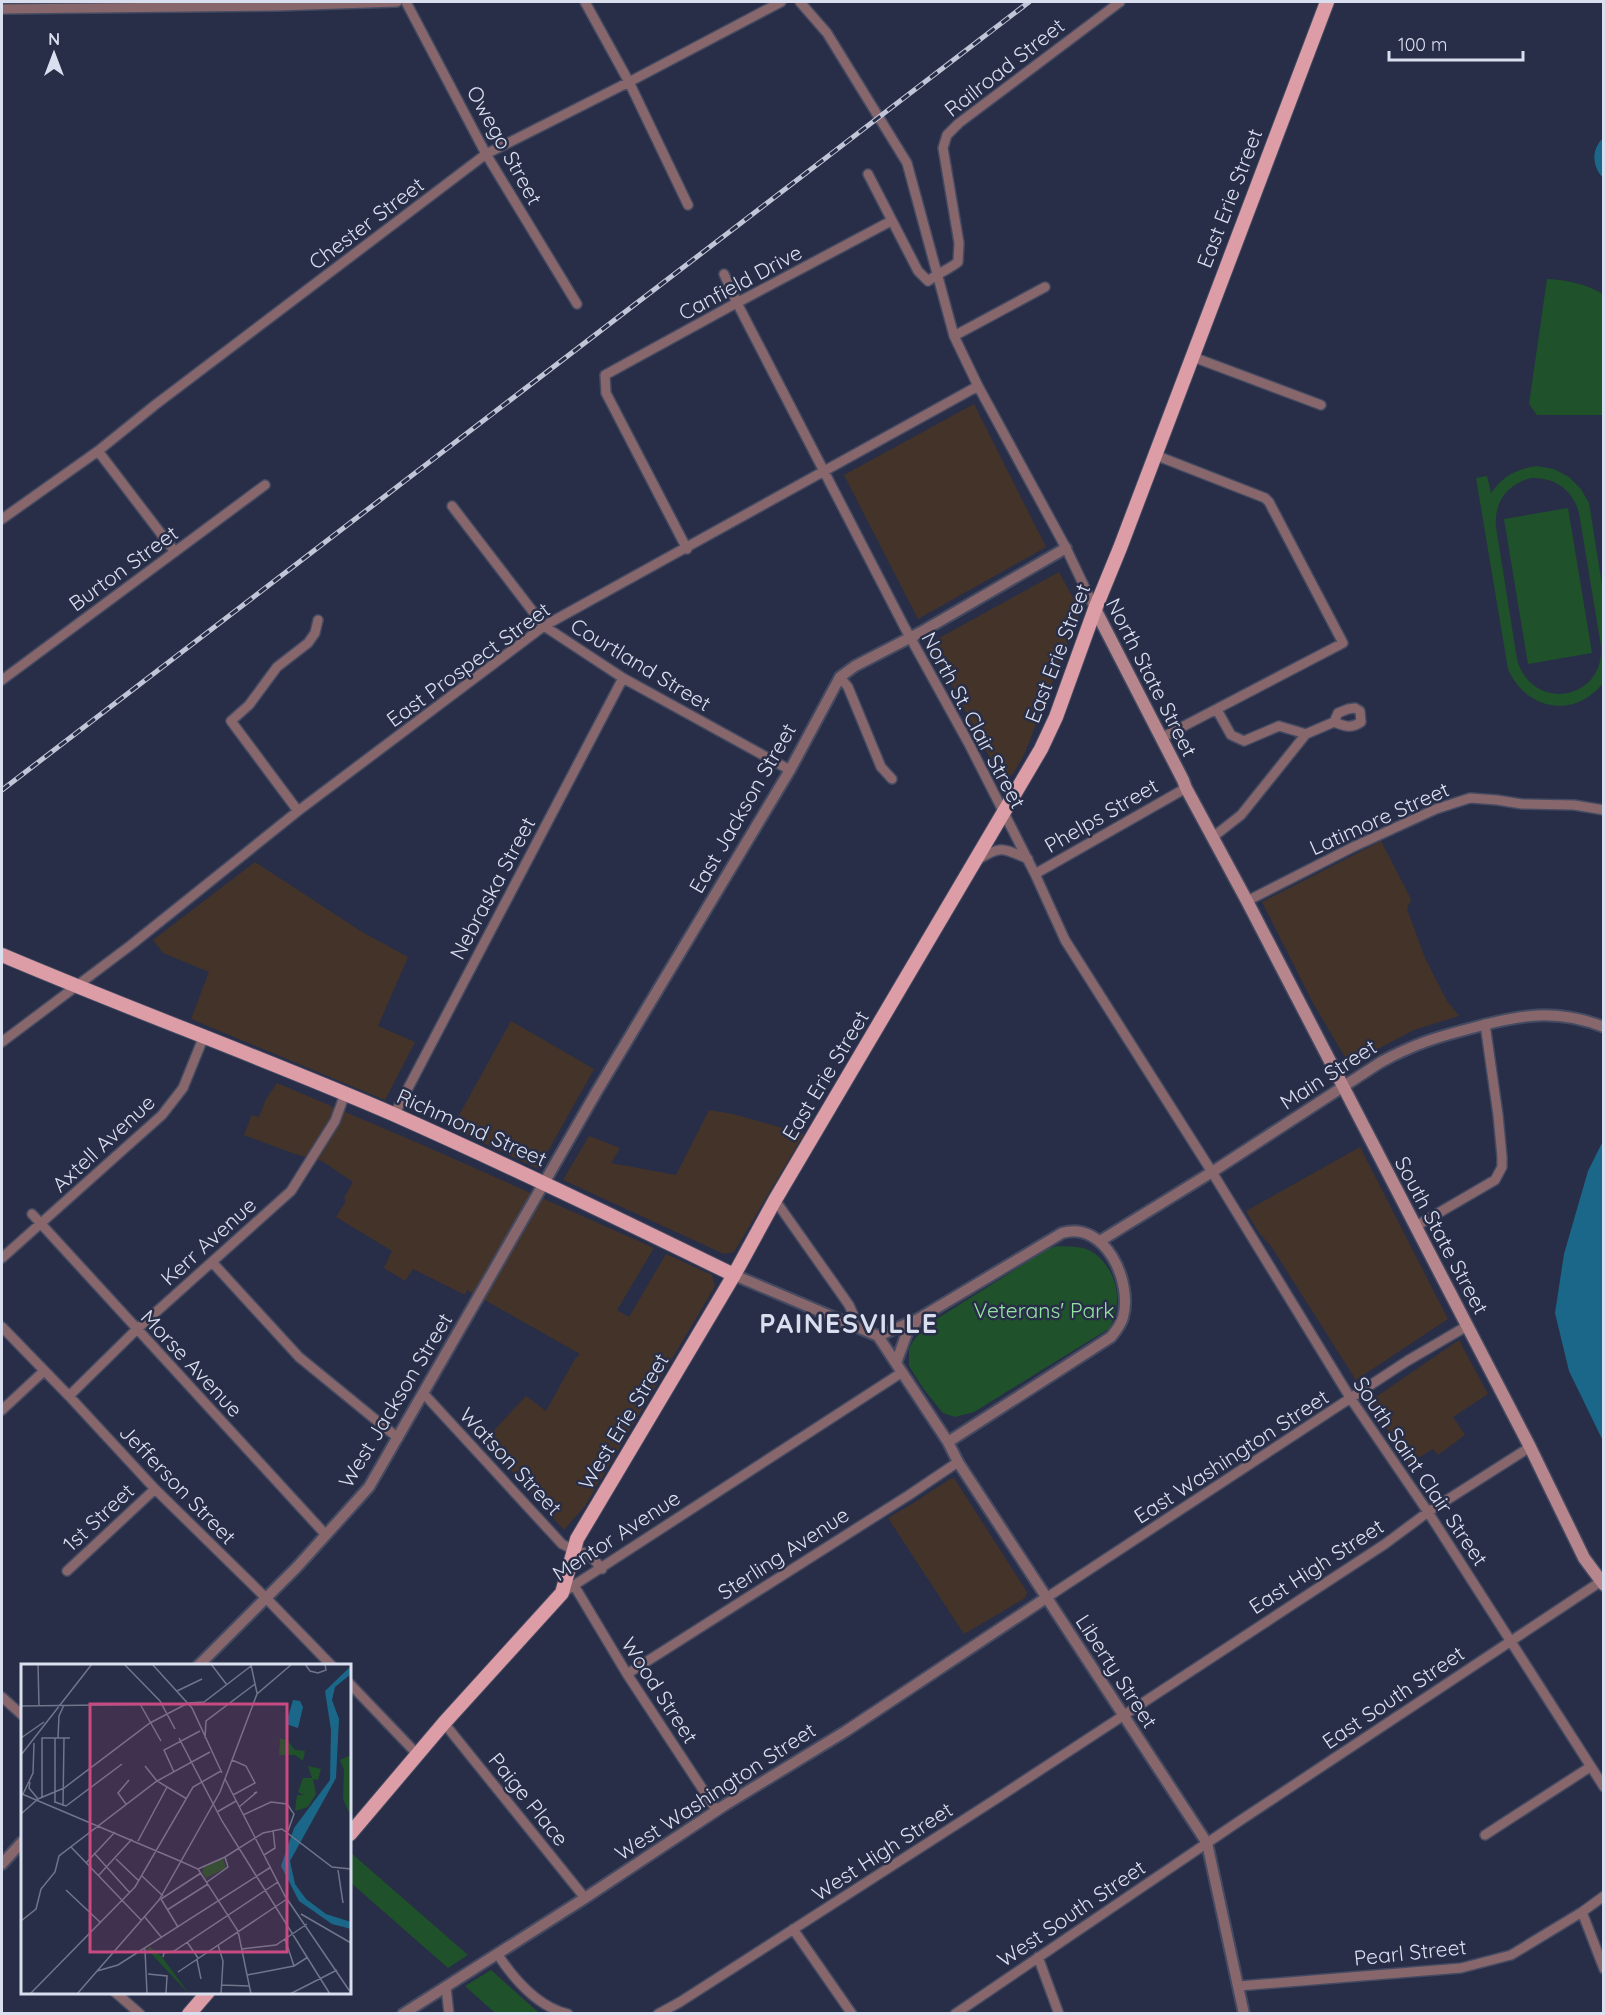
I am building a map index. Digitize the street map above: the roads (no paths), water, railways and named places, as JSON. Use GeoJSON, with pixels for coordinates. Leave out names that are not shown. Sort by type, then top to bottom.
{"type":"FeatureCollection","features":[{"type":"Feature","properties":{"kind":"main road","name":"East Erie Street"},"geometry":{"type":"LineString","coordinates":[[734,1275],[775,1200],[1004,814],[1056,717],[1095,609],[1327,2]]}},
{"type":"Feature","properties":{"kind":"main road","name":"North State Street"},"geometry":{"type":"LineString","coordinates":[[1095,609],[1186,788],[1247,901]]}},
{"type":"Feature","properties":{"kind":"main road","name":"South State Street"},"geometry":{"type":"LineString","coordinates":[[1247,901],[1530,1447],[1584,1558],[1602,1583]]}},
{"type":"Feature","properties":{"kind":"main road","name":"Richmond Street"},"geometry":{"type":"LineString","coordinates":[[2,955],[394,1115],[545,1184],[734,1275]]}},
{"type":"Feature","properties":{"kind":"main road","name":"West Erie Street"},"geometry":{"type":"LineString","coordinates":[[568,1590],[577,1539],[734,1275]]}},
{"type":"Feature","properties":{"kind":"main road","name":"Mentor Avenue"},"geometry":{"type":"LineString","coordinates":[[351,1833],[444,1723],[568,1590]]}},
{"type":"Feature","properties":{"kind":"main road"},"geometry":{"type":"LineString","coordinates":[[189,2013],[206,1994]]}},
{"type":"Feature","properties":{"kind":"street"},"geometry":{"type":"LineString","coordinates":[[2,9],[278,6],[398,2]]}},
{"type":"Feature","properties":{"kind":"street","name":"Owego Street"},"geometry":{"type":"LineString","coordinates":[[406,2],[486,154],[577,304]]}},
{"type":"Feature","properties":{"kind":"street"},"geometry":{"type":"LineString","coordinates":[[585,2],[629,82],[688,205]]}},
{"type":"Feature","properties":{"kind":"street","name":"Chester Street"},"geometry":{"type":"LineString","coordinates":[[2,519],[98,451],[155,405],[486,154],[781,2]]}},
{"type":"Feature","properties":{"kind":"street","name":"North State Street"},"geometry":{"type":"LineString","coordinates":[[800,2],[827,33],[907,163],[954,336],[978,386],[1066,548],[1095,609]]}},
{"type":"Feature","properties":{"kind":"street","name":"Railroad Street"},"geometry":{"type":"LineString","coordinates":[[938,273],[948,270],[958,262],[959,243],[943,148],[947,135],[959,123],[1120,2]]}},
{"type":"Feature","properties":{"kind":"street"},"geometry":{"type":"LineString","coordinates":[[868,174],[918,271],[928,281],[938,273]]}},
{"type":"Feature","properties":{"kind":"street","name":"Canfield Drive"},"geometry":{"type":"LineString","coordinates":[[687,549],[606,393],[605,375],[891,221]]}},
{"type":"Feature","properties":{"kind":"street","name":"North St. Clair Street"},"geometry":{"type":"LineString","coordinates":[[724,274],[823,471],[969,744],[1072,951],[1212,1172]]}},
{"type":"Feature","properties":{"kind":"street"},"geometry":{"type":"LineString","coordinates":[[954,336],[1045,287]]}},
{"type":"Feature","properties":{"kind":"street"},"geometry":{"type":"LineString","coordinates":[[1193,357],[1321,405]]}},
{"type":"Feature","properties":{"kind":"street","name":"East Prospect Street"},"geometry":{"type":"LineString","coordinates":[[2,1042],[131,945],[298,812],[544,627],[978,386]]}},
{"type":"Feature","properties":{"kind":"street"},"geometry":{"type":"LineString","coordinates":[[98,451],[175,552]]}},
{"type":"Feature","properties":{"kind":"street"},"geometry":{"type":"LineString","coordinates":[[1155,455],[1265,498],[1343,643],[1161,738]]}},
{"type":"Feature","properties":{"kind":"street","name":"Burton Street"},"geometry":{"type":"LineString","coordinates":[[2,680],[265,485]]}},
{"type":"Feature","properties":{"kind":"street","name":"Courtland Street"},"geometry":{"type":"LineString","coordinates":[[452,506],[544,627],[623,678],[790,770]]}},
{"type":"Feature","properties":{"kind":"street","name":"East Jackson Street"},"geometry":{"type":"LineString","coordinates":[[545,1184],[597,1091],[790,770],[840,677],[855,666],[1066,548]]}},
{"type":"Feature","properties":{"kind":"street"},"geometry":{"type":"LineString","coordinates":[[298,812],[231,721],[249,705],[277,667],[308,643],[315,633],[318,620]]}},
{"type":"Feature","properties":{"kind":"street"},"geometry":{"type":"LineString","coordinates":[[840,677],[848,687],[881,767],[892,779]]}},
{"type":"Feature","properties":{"kind":"street","name":"Nebraska Street"},"geometry":{"type":"LineString","coordinates":[[394,1115],[623,678]]}},
{"type":"Feature","properties":{"kind":"street"},"geometry":{"type":"LineString","coordinates":[[1217,710],[1231,735],[1244,741],[1279,726],[1306,734]]}},
{"type":"Feature","properties":{"kind":"street"},"geometry":{"type":"LineString","coordinates":[[1213,837],[1241,815],[1306,734],[1334,722]]}},
{"type":"Feature","properties":{"kind":"street","name":"Phelps Street"},"geometry":{"type":"LineString","coordinates":[[1035,874],[1186,788]]}},
{"type":"Feature","properties":{"kind":"street","name":"Latimore Street"},"geometry":{"type":"LineString","coordinates":[[1247,901],[1353,847],[1436,809],[1470,798],[1522,804],[1574,805],[1604,810]]}},
{"type":"Feature","properties":{"kind":"street"},"geometry":{"type":"LineString","coordinates":[[977,860],[995,850],[1006,850],[1028,859]]}},
{"type":"Feature","properties":{"kind":"street","name":"Main Street"},"geometry":{"type":"LineString","coordinates":[[1100,1241],[1405,1049],[1429,1039],[1485,1024],[1538,1014],[1589,1021],[1604,1027]]}},
{"type":"Feature","properties":{"kind":"street"},"geometry":{"type":"LineString","coordinates":[[1416,1226],[1496,1180],[1502,1167],[1498,1115],[1485,1024]]}},
{"type":"Feature","properties":{"kind":"street","name":"Axtell Avenue"},"geometry":{"type":"LineString","coordinates":[[2,1258],[162,1115],[183,1088],[204,1036]]}},
{"type":"Feature","properties":{"kind":"street","name":"Kerr Avenue"},"geometry":{"type":"LineString","coordinates":[[69,1396],[136,1330],[291,1191],[335,1121],[345,1094]]}},
{"type":"Feature","properties":{"kind":"street","name":"South Saint Clair Street"},"geometry":{"type":"LineString","coordinates":[[1212,1172],[1351,1399],[1428,1512],[1604,1787]]}},
{"type":"Feature","properties":{"kind":"street","name":"West Jackson Street"},"geometry":{"type":"LineString","coordinates":[[199,1664],[266,1598],[369,1488],[500,1258],[545,1184]]}},
{"type":"Feature","properties":{"kind":"street"},"geometry":{"type":"LineString","coordinates":[[775,1200],[849,1305],[853,1314],[853,1325]]}},
{"type":"Feature","properties":{"kind":"street","name":"Morse Avenue"},"geometry":{"type":"LineString","coordinates":[[32,1214],[326,1535]]}},
{"type":"Feature","properties":{"kind":"street"},"geometry":{"type":"LineString","coordinates":[[899,1368],[878,1336],[918,1319],[1062,1233],[1081,1231],[1091,1234],[1100,1241],[1111,1256],[1123,1281],[1125,1304],[1124,1317],[1111,1338],[948,1442]]}},
{"type":"Feature","properties":{"kind":"street"},"geometry":{"type":"LineString","coordinates":[[212,1262],[299,1357],[398,1438]]}},
{"type":"Feature","properties":{"kind":"street","name":"Richmond Street"},"geometry":{"type":"LineString","coordinates":[[734,1275],[878,1336]]}},
{"type":"Feature","properties":{"kind":"street"},"geometry":{"type":"LineString","coordinates":[[899,1368],[907,1333],[918,1319]]}},
{"type":"Feature","properties":{"kind":"street","name":"East Washington Street"},"geometry":{"type":"LineString","coordinates":[[1046,1598],[1407,1361],[1467,1326]]}},
{"type":"Feature","properties":{"kind":"street","name":"Jefferson Street"},"geometry":{"type":"LineString","coordinates":[[2,1327],[154,1489],[331,1664]]}},
{"type":"Feature","properties":{"kind":"street","name":"Liberty Street"},"geometry":{"type":"LineString","coordinates":[[899,1368],[1207,1843],[1244,2013]]}},
{"type":"Feature","properties":{"kind":"street","name":"Mentor Avenue"},"geometry":{"type":"LineString","coordinates":[[568,1590],[899,1368]]}},
{"type":"Feature","properties":{"kind":"street"},"geometry":{"type":"LineString","coordinates":[[2,1410],[44,1371]]}},
{"type":"Feature","properties":{"kind":"street","name":"Watson Street"},"geometry":{"type":"LineString","coordinates":[[424,1394],[559,1541],[574,1550],[589,1554],[602,1569]]}},
{"type":"Feature","properties":{"kind":"street","name":"East High Street"},"geometry":{"type":"LineString","coordinates":[[1123,1715],[1385,1544],[1428,1512],[1530,1447]]}},
{"type":"Feature","properties":{"kind":"street","name":"Sterling Avenue"},"geometry":{"type":"LineString","coordinates":[[627,1674],[958,1462]]}},
{"type":"Feature","properties":{"kind":"street","name":"1st Street"},"geometry":{"type":"LineString","coordinates":[[67,1571],[154,1489]]}},
{"type":"Feature","properties":{"kind":"street","name":"East South Street"},"geometry":{"type":"LineString","coordinates":[[1207,1843],[1511,1640],[1602,1583]]}},
{"type":"Feature","properties":{"kind":"street","name":"Wood Street"},"geometry":{"type":"LineString","coordinates":[[568,1590],[627,1674],[717,1811]]}},
{"type":"Feature","properties":{"kind":"street","name":"West Washington Street"},"geometry":{"type":"LineString","coordinates":[[403,2013],[846,1731],[1046,1598]]}},
{"type":"Feature","properties":{"kind":"street"},"geometry":{"type":"LineString","coordinates":[[351,1685],[418,1755]]}},
{"type":"Feature","properties":{"kind":"street"},"geometry":{"type":"LineString","coordinates":[[2,1697],[21,1714]]}},
{"type":"Feature","properties":{"kind":"street","name":"West High Street"},"geometry":{"type":"LineString","coordinates":[[658,2013],[680,2002],[1123,1715]]}},
{"type":"Feature","properties":{"kind":"street","name":"Paige Place"},"geometry":{"type":"LineString","coordinates":[[444,1723],[585,1898]]}},
{"type":"Feature","properties":{"kind":"street"},"geometry":{"type":"LineString","coordinates":[[1485,1835],[1590,1767]]}},
{"type":"Feature","properties":{"kind":"street"},"geometry":{"type":"LineString","coordinates":[[2,1864],[21,1843]]}},
{"type":"Feature","properties":{"kind":"street","name":"West South Street"},"geometry":{"type":"LineString","coordinates":[[956,2013],[1207,1843]]}},
{"type":"Feature","properties":{"kind":"street","name":"Pearl Street"},"geometry":{"type":"LineString","coordinates":[[1239,1986],[1461,1968],[1511,1955],[1604,1896]]}},
{"type":"Feature","properties":{"kind":"street"},"geometry":{"type":"LineString","coordinates":[[1582,1912],[1604,1969]]}},
{"type":"Feature","properties":{"kind":"street"},"geometry":{"type":"LineString","coordinates":[[793,1929],[852,2013]]}},
{"type":"Feature","properties":{"kind":"street"},"geometry":{"type":"LineString","coordinates":[[498,1954],[531,1994],[557,2011],[568,2013]]}},
{"type":"Feature","properties":{"kind":"street"},"geometry":{"type":"LineString","coordinates":[[1038,1957],[1059,2013]]}},
{"type":"Feature","properties":{"kind":"street"},"geometry":{"type":"LineString","coordinates":[[447,1987],[449,2013]]}},
{"type":"Feature","properties":{"kind":"street"},"geometry":{"type":"LineString","coordinates":[[117,1994],[140,2013]]}},
{"type":"Feature","properties":{"kind":"water"},"geometry":{"type":"Polygon","coordinates":[[[1603,138],[1603,178],[1594,158],[1596,148],[1603,138]]]}},
{"type":"Feature","properties":{"kind":"water"},"geometry":{"type":"Polygon","coordinates":[[[1603,1141],[1604,1441],[1569,1371],[1555,1313],[1564,1254],[1588,1171],[1603,1141]]]}},
{"type":"Feature","properties":{"kind":"railway"},"geometry":{"type":"LineString","coordinates":[[2,790],[1029,2]]}},
{"type":"Feature","properties":{"kind":"district","name":"PAINESVILLE"},"geometry":{"type":"Point","coordinates":[849,1323]}},
{"type":"Feature","properties":{"kind":"park label","name":"Veterans' Park"},"geometry":{"type":"Point","coordinates":[1044,1310]}}]}
